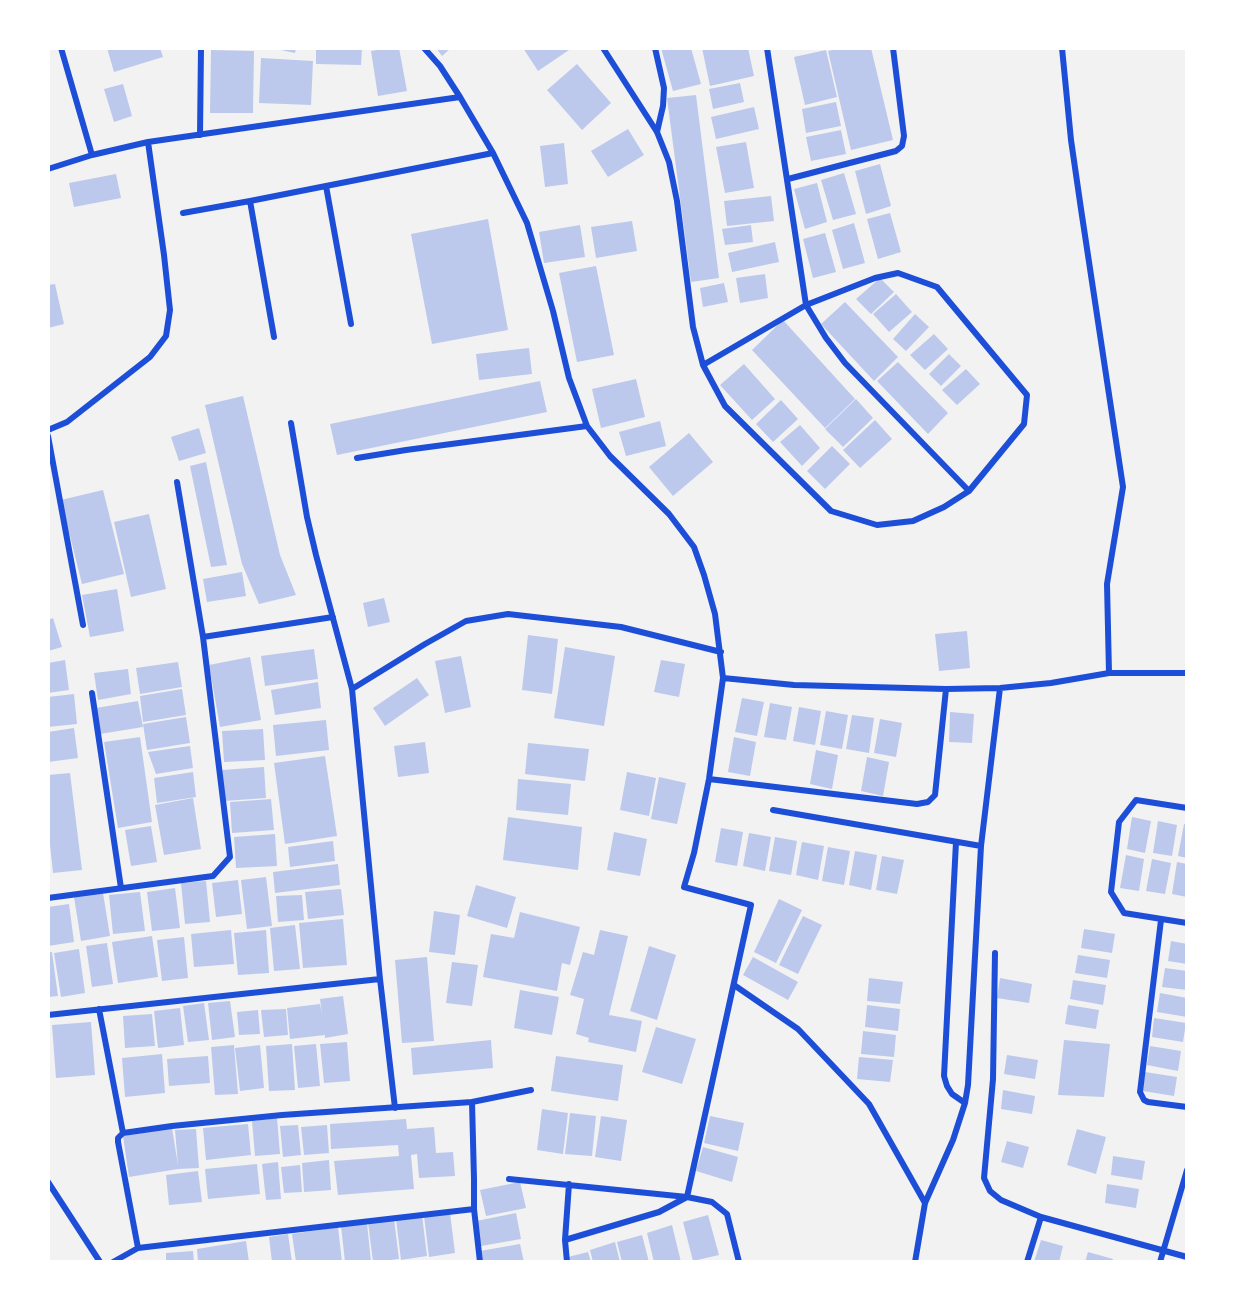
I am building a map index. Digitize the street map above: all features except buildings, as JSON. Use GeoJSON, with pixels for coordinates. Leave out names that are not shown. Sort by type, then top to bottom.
{"type":"FeatureCollection","features":[{"type":"Feature","properties":{"kind":"street"},"geometry":{"type":"LineString","coordinates":[[62,48],[92,154]]}},
{"type":"Feature","properties":{"kind":"street"},"geometry":{"type":"LineString","coordinates":[[200,135],[201,48]]}},
{"type":"Feature","properties":{"kind":"street"},"geometry":{"type":"LineString","coordinates":[[424,48],[440,66],[460,97],[493,153],[528,223],[569,378],[587,426],[610,456],[669,514],[694,547],[715,614],[723,678],[709,779],[694,853],[684,887],[751,904],[687,1197],[659,1212],[565,1240]]}},
{"type":"Feature","properties":{"kind":"street"},"geometry":{"type":"LineString","coordinates":[[603,48],[657,132],[669,162],[677,201],[693,327],[703,365],[725,406],[831,511],[877,525],[913,521],[944,507],[969,491],[1024,424],[1027,395],[937,287],[898,273],[875,278],[806,305],[703,365]]}},
{"type":"Feature","properties":{"kind":"street"},"geometry":{"type":"LineString","coordinates":[[655,48],[664,88],[663,106],[657,132]]}},
{"type":"Feature","properties":{"kind":"street"},"geometry":{"type":"LineString","coordinates":[[767,48],[806,305],[826,338],[845,363],[969,491]]}},
{"type":"Feature","properties":{"kind":"street"},"geometry":{"type":"LineString","coordinates":[[788,179],[896,151],[902,146],[904,136],[892,48]]}},
{"type":"Feature","properties":{"kind":"street"},"geometry":{"type":"LineString","coordinates":[[1062,48],[1071,140],[1123,487],[1107,584],[1109,673]]}},
{"type":"Feature","properties":{"kind":"street"},"geometry":{"type":"LineString","coordinates":[[48,169],[92,154],[148,142],[460,97]]}},
{"type":"Feature","properties":{"kind":"street"},"geometry":{"type":"LineString","coordinates":[[48,430],[67,422],[150,357],[166,336],[170,310],[148,142]]}},
{"type":"Feature","properties":{"kind":"street"},"geometry":{"type":"LineString","coordinates":[[183,213],[493,153]]}},
{"type":"Feature","properties":{"kind":"street"},"geometry":{"type":"LineString","coordinates":[[326,186],[351,324]]}},
{"type":"Feature","properties":{"kind":"street"},"geometry":{"type":"LineString","coordinates":[[250,201],[274,337]]}},
{"type":"Feature","properties":{"kind":"street"},"geometry":{"type":"LineString","coordinates":[[291,423],[307,517],[352,689],[395,1108]]}},
{"type":"Feature","properties":{"kind":"street"},"geometry":{"type":"LineString","coordinates":[[357,458],[587,426]]}},
{"type":"Feature","properties":{"kind":"street"},"geometry":{"type":"LineString","coordinates":[[48,436],[83,625]]}},
{"type":"Feature","properties":{"kind":"street"},"geometry":{"type":"LineString","coordinates":[[48,898],[213,876],[230,857],[203,637],[177,482]]}},
{"type":"Feature","properties":{"kind":"street"},"geometry":{"type":"LineString","coordinates":[[352,689],[466,621],[508,614],[621,627],[721,652]]}},
{"type":"Feature","properties":{"kind":"street"},"geometry":{"type":"LineString","coordinates":[[203,637],[333,617]]}},
{"type":"Feature","properties":{"kind":"street"},"geometry":{"type":"LineString","coordinates":[[723,678],[795,685],[946,689],[1000,688],[1051,683],[1109,673],[1187,673]]}},
{"type":"Feature","properties":{"kind":"street"},"geometry":{"type":"LineString","coordinates":[[915,1262],[925,1203],[953,1140],[965,1103],[968,1085],[981,846],[1000,688]]}},
{"type":"Feature","properties":{"kind":"street"},"geometry":{"type":"LineString","coordinates":[[709,779],[917,804],[928,802],[935,795],[946,689]]}},
{"type":"Feature","properties":{"kind":"street"},"geometry":{"type":"LineString","coordinates":[[92,693],[121,888]]}},
{"type":"Feature","properties":{"kind":"street"},"geometry":{"type":"LineString","coordinates":[[1187,808],[1136,800],[1119,822],[1111,892],[1124,913],[1187,923]]}},
{"type":"Feature","properties":{"kind":"street"},"geometry":{"type":"LineString","coordinates":[[773,810],[981,846]]}},
{"type":"Feature","properties":{"kind":"street"},"geometry":{"type":"LineString","coordinates":[[956,842],[944,1076],[946,1086],[952,1094],[965,1103]]}},
{"type":"Feature","properties":{"kind":"street"},"geometry":{"type":"LineString","coordinates":[[1161,920],[1140,1092],[1144,1100],[1148,1102],[1187,1107]]}},
{"type":"Feature","properties":{"kind":"street"},"geometry":{"type":"LineString","coordinates":[[995,953],[993,1079],[984,1178],[990,1191],[1001,1200],[1041,1217],[1187,1257]]}},
{"type":"Feature","properties":{"kind":"street"},"geometry":{"type":"LineString","coordinates":[[48,1015],[380,979]]}},
{"type":"Feature","properties":{"kind":"street"},"geometry":{"type":"LineString","coordinates":[[734,985],[798,1029],[869,1104],[925,1203]]}},
{"type":"Feature","properties":{"kind":"street"},"geometry":{"type":"LineString","coordinates":[[99,1009],[123,1133]]}},
{"type":"Feature","properties":{"kind":"street"},"geometry":{"type":"LineString","coordinates":[[138,1248],[118,1142],[118,1138],[123,1133],[282,1115],[472,1102],[531,1090]]}},
{"type":"Feature","properties":{"kind":"street"},"geometry":{"type":"LineString","coordinates":[[472,1102],[474,1209],[480,1262]]}},
{"type":"Feature","properties":{"kind":"street"},"geometry":{"type":"LineString","coordinates":[[1160,1262],[1187,1170]]}},
{"type":"Feature","properties":{"kind":"street"},"geometry":{"type":"LineString","coordinates":[[509,1179],[687,1197],[711,1202],[728,1214],[739,1262]]}},
{"type":"Feature","properties":{"kind":"street"},"geometry":{"type":"LineString","coordinates":[[48,1182],[100,1262]]}},
{"type":"Feature","properties":{"kind":"street"},"geometry":{"type":"LineString","coordinates":[[567,1262],[565,1240],[569,1184]]}},
{"type":"Feature","properties":{"kind":"street"},"geometry":{"type":"LineString","coordinates":[[113,1262],[138,1248],[474,1209]]}},
{"type":"Feature","properties":{"kind":"street"},"geometry":{"type":"LineString","coordinates":[[1027,1262],[1041,1217]]}}]}
